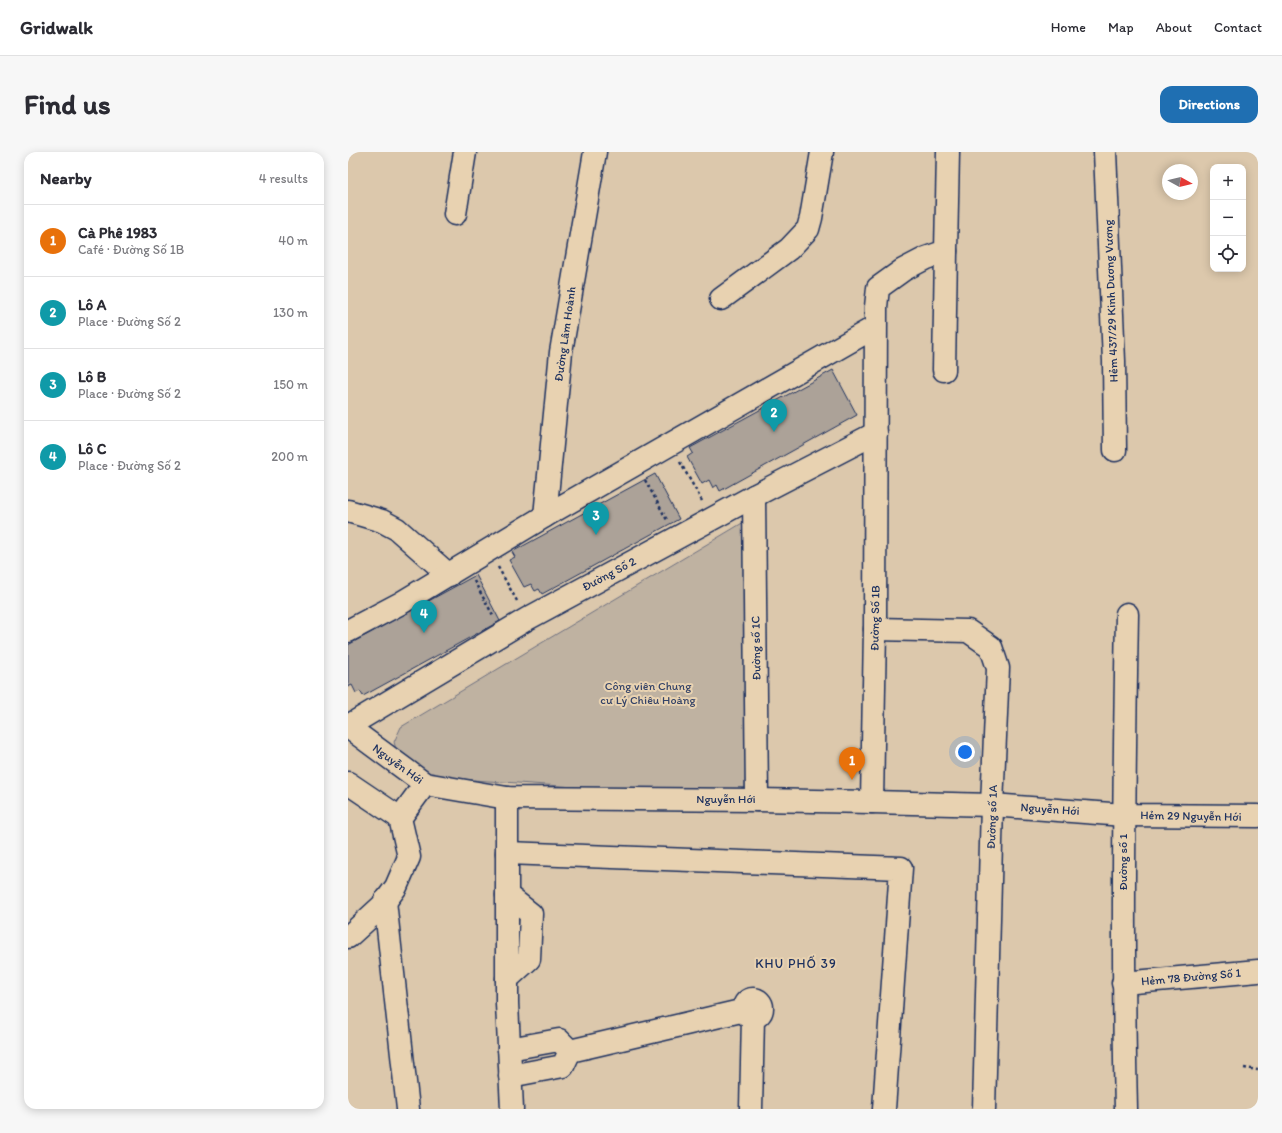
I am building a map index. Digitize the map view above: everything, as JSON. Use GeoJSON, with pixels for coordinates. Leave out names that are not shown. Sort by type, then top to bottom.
{"type":"FeatureCollection","features":[{"type":"Feature","properties":{"kind":"street"},"geometry":{"type":"LineString","coordinates":[[456,214],[465,152]]}},
{"type":"Feature","properties":{"kind":"street","name":"Đường Lâm Hoành"},"geometry":{"type":"LineString","coordinates":[[545,516],[561,352],[595,152]]}},
{"type":"Feature","properties":{"kind":"street"},"geometry":{"type":"LineString","coordinates":[[721,298],[789,250],[808,229],[822,152]]}},
{"type":"Feature","properties":{"kind":"street"},"geometry":{"type":"LineString","coordinates":[[944,370],[948,152]]}},
{"type":"Feature","properties":{"kind":"street","name":"Hẻm 437/29 Kinh Dương Vương"},"geometry":{"type":"LineString","coordinates":[[1105,152],[1114,361],[1115,450]]}},
{"type":"Feature","properties":{"kind":"street","name":"Đường Số 1B"},"geometry":{"type":"LineString","coordinates":[[872,802],[875,629],[875,327],[878,288],[903,270],[926,258],[946,251]]}},
{"type":"Feature","properties":{"kind":"street"},"geometry":{"type":"LineString","coordinates":[[348,631],[401,603],[545,516],[875,327]]}},
{"type":"Feature","properties":{"kind":"street","name":"Đường Số 2"},"geometry":{"type":"LineString","coordinates":[[348,726],[527,619],[754,496],[876,433]]}},
{"type":"Feature","properties":{"kind":"street","name":"Đường số 1C"},"geometry":{"type":"LineString","coordinates":[[754,496],[757,800]]}},
{"type":"Feature","properties":{"kind":"street"},"geometry":{"type":"LineString","coordinates":[[348,511],[382,521],[397,529],[457,570]]}},
{"type":"Feature","properties":{"kind":"street","name":"Đường số 1"},"geometry":{"type":"LineString","coordinates":[[1126,1109],[1123,983],[1127,614]]}},
{"type":"Feature","properties":{"kind":"street","name":"Đường số 1A"},"geometry":{"type":"LineString","coordinates":[[875,629],[968,631],[991,647],[998,668],[992,805],[984,1109]]}},
{"type":"Feature","properties":{"kind":"street","name":"Nguyễn Hới"},"geometry":{"type":"LineString","coordinates":[[348,726],[425,784],[507,798],[757,800],[992,805],[1124,815]]}},
{"type":"Feature","properties":{"kind":"street"},"geometry":{"type":"LineString","coordinates":[[348,783],[400,818],[408,856],[396,887],[382,906],[348,937]]}},
{"type":"Feature","properties":{"kind":"street"},"geometry":{"type":"LineString","coordinates":[[400,818],[425,784]]}},
{"type":"Feature","properties":{"kind":"street"},"geometry":{"type":"LineString","coordinates":[[507,798],[507,979],[512,1109]]}},
{"type":"Feature","properties":{"kind":"street","name":"Hẻm 29 Nguyễn Hới"},"geometry":{"type":"LineString","coordinates":[[1124,815],[1258,816]]}},
{"type":"Feature","properties":{"kind":"street"},"geometry":{"type":"LineString","coordinates":[[507,852],[901,868],[884,1109]]}},
{"type":"Feature","properties":{"kind":"street"},"geometry":{"type":"LineString","coordinates":[[385,901],[408,1109]]}},
{"type":"Feature","properties":{"kind":"street","name":"Hẻm 78 Đường Số 1"},"geometry":{"type":"LineString","coordinates":[[1123,983],[1258,971]]}},
{"type":"Feature","properties":{"kind":"street"},"geometry":{"type":"LineString","coordinates":[[570,1051],[749,1014],[751,1109]]}},
{"type":"Feature","properties":{"kind":"street"},"geometry":{"type":"LineString","coordinates":[[509,1049],[559,1040],[570,1051]]}},
{"type":"Feature","properties":{"kind":"street"},"geometry":{"type":"LineString","coordinates":[[510,1076],[563,1066],[570,1051]]}},
{"type":"Feature","properties":{"kind":"path"},"geometry":{"type":"LineString","coordinates":[[670,444],[712,519]]}},
{"type":"Feature","properties":{"kind":"path"},"geometry":{"type":"LineString","coordinates":[[636,464],[676,538]]}},
{"type":"Feature","properties":{"kind":"path"},"geometry":{"type":"LineString","coordinates":[[489,550],[527,619]]}},
{"type":"Feature","properties":{"kind":"path"},"geometry":{"type":"LineString","coordinates":[[457,570],[503,633]]}},
{"type":"Feature","properties":{"kind":"path"},"geometry":{"type":"LineString","coordinates":[[1244,1068],[1258,1070]]}},
{"type":"Feature","properties":{"kind":"green space","name":"Công viên Chung cư Lý Chiêu Hoàng"},"geometry":{"type":"Polygon","coordinates":[[[744,522],[751,528],[745,790],[733,798],[431,777],[397,753],[394,742],[401,727],[744,522]]]}},
{"type":"Feature","properties":{"kind":"building"},"geometry":{"type":"Polygon","coordinates":[[[833,370],[857,415],[720,491],[717,485],[713,488],[709,480],[702,484],[687,457],[693,453],[690,448],[833,370]]]}},
{"type":"Feature","properties":{"kind":"building"},"geometry":{"type":"Polygon","coordinates":[[[655,474],[679,519],[542,594],[539,589],[535,591],[531,584],[524,587],[509,560],[515,557],[512,552],[655,474]]]}},
{"type":"Feature","properties":{"kind":"building"},"geometry":{"type":"Polygon","coordinates":[[[476,575],[500,621],[363,696],[360,691],[356,693],[352,685],[348,687],[348,645],[476,575]]]}},
{"type":"Feature","properties":{"kind":"place","name":"Lô A"},"geometry":{"type":"Point","coordinates":[774,432]}},
{"type":"Feature","properties":{"kind":"place","name":"Lô B"},"geometry":{"type":"Point","coordinates":[596,535]}},
{"type":"Feature","properties":{"kind":"place","name":"Lô C"},"geometry":{"type":"Point","coordinates":[424,633]}},
{"type":"Feature","properties":{"kind":"place","name":"Cà Phê 1983"},"geometry":{"type":"Point","coordinates":[852,780]}},
{"type":"Feature","properties":{"kind":"district","name":"KHU PHỐ 39"},"geometry":{"type":"Point","coordinates":[796,963]}}]}
